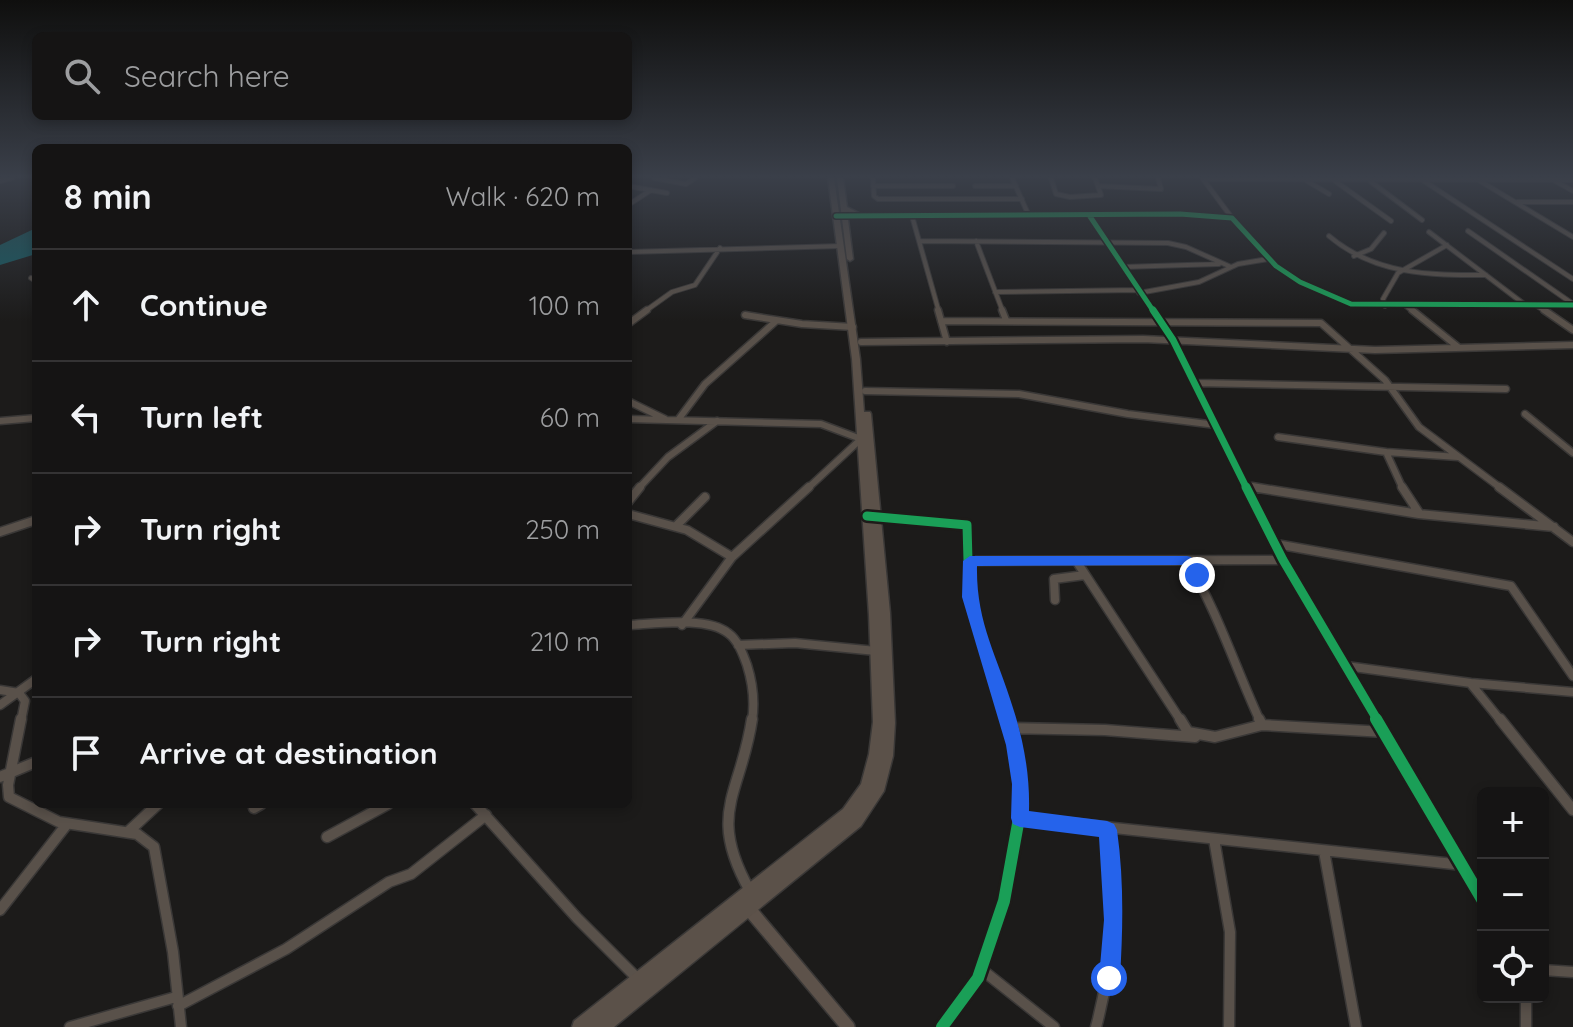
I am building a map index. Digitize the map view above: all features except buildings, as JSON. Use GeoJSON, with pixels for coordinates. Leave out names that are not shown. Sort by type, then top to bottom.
{"type":"FeatureCollection","features":[{"type":"Feature","properties":{"kind":"main road"},"geometry":{"type":"LineString","coordinates":[[842,226],[841,246],[861,342],[861,439],[871,516]]}},
{"type":"Feature","properties":{"kind":"main road"},"geometry":{"type":"LineString","coordinates":[[580,1027],[856,821],[877,791],[886,756],[889,723],[871,516],[865,391],[853,327],[843,226]]}},
{"type":"Feature","properties":{"kind":"main road"},"geometry":{"type":"LineString","coordinates":[[601,1027],[848,814],[867,786],[876,754],[879,722],[876,651],[879,614]]}},
{"type":"Feature","properties":{"kind":"street"},"geometry":{"type":"LineString","coordinates":[[915,226],[947,342]]}},
{"type":"Feature","properties":{"kind":"street"},"geometry":{"type":"LineString","coordinates":[[1096,226],[1173,340],[1283,560],[1477,890]]}},
{"type":"Feature","properties":{"kind":"street"},"geometry":{"type":"LineString","coordinates":[[1239,226],[1268,259],[1300,282],[1351,304],[1573,304]]}},
{"type":"Feature","properties":{"kind":"street"},"geometry":{"type":"LineString","coordinates":[[1492,226],[1573,279]]}},
{"type":"Feature","properties":{"kind":"street"},"geometry":{"type":"LineString","coordinates":[[1554,226],[1573,237]]}},
{"type":"Feature","properties":{"kind":"street"},"geometry":{"type":"LineString","coordinates":[[1468,231],[1573,304]]}},
{"type":"Feature","properties":{"kind":"street"},"geometry":{"type":"LineString","coordinates":[[1429,232],[1526,305]]}},
{"type":"Feature","properties":{"kind":"street"},"geometry":{"type":"LineString","coordinates":[[1354,256],[1371,249],[1384,233]]}},
{"type":"Feature","properties":{"kind":"street"},"geometry":{"type":"LineString","coordinates":[[1329,236],[1354,256],[1403,271],[1486,275]]}},
{"type":"Feature","properties":{"kind":"street"},"geometry":{"type":"LineString","coordinates":[[919,241],[1178,244],[1231,267]]}},
{"type":"Feature","properties":{"kind":"street"},"geometry":{"type":"LineString","coordinates":[[976,241],[1006,320]]}},
{"type":"Feature","properties":{"kind":"street"},"geometry":{"type":"LineString","coordinates":[[1385,306],[1383,299],[1396,277],[1447,245]]}},
{"type":"Feature","properties":{"kind":"street"},"geometry":{"type":"LineString","coordinates":[[632,252],[841,246]]}},
{"type":"Feature","properties":{"kind":"street"},"geometry":{"type":"LineString","coordinates":[[632,321],[672,292],[695,285],[720,248]]}},
{"type":"Feature","properties":{"kind":"street"},"geometry":{"type":"LineString","coordinates":[[995,292],[1138,292],[1199,282],[1231,267],[1268,259]]}},
{"type":"Feature","properties":{"kind":"street"},"geometry":{"type":"LineString","coordinates":[[1123,267],[1221,264]]}},
{"type":"Feature","properties":{"kind":"street"},"geometry":{"type":"LineString","coordinates":[[1535,305],[1573,330]]}},
{"type":"Feature","properties":{"kind":"street"},"geometry":{"type":"LineString","coordinates":[[1406,306],[1458,347]]}},
{"type":"Feature","properties":{"kind":"street"},"geometry":{"type":"LineString","coordinates":[[745,315],[776,321],[853,327]]}},
{"type":"Feature","properties":{"kind":"street"},"geometry":{"type":"LineString","coordinates":[[678,420],[705,384],[776,321]]}},
{"type":"Feature","properties":{"kind":"street"},"geometry":{"type":"LineString","coordinates":[[941,321],[1314,322],[1327,327],[1352,349],[1387,384],[1419,427],[1573,542]]}},
{"type":"Feature","properties":{"kind":"street"},"geometry":{"type":"LineString","coordinates":[[861,342],[1173,340],[1352,349],[1573,345]]}},
{"type":"Feature","properties":{"kind":"street"},"geometry":{"type":"LineString","coordinates":[[1197,383],[1387,384],[1506,389]]}},
{"type":"Feature","properties":{"kind":"street"},"geometry":{"type":"LineString","coordinates":[[865,391],[1028,395],[1128,414],[1216,425]]}},
{"type":"Feature","properties":{"kind":"street"},"geometry":{"type":"LineString","coordinates":[[632,403],[667,420]]}},
{"type":"Feature","properties":{"kind":"street"},"geometry":{"type":"LineString","coordinates":[[1525,414],[1573,453]]}},
{"type":"Feature","properties":{"kind":"street"},"geometry":{"type":"LineString","coordinates":[[0,421],[32,418]]}},
{"type":"Feature","properties":{"kind":"street"},"geometry":{"type":"LineString","coordinates":[[632,419],[821,424],[861,439],[732,557],[682,625]]}},
{"type":"Feature","properties":{"kind":"street"},"geometry":{"type":"LineString","coordinates":[[632,497],[670,454],[718,420]]}},
{"type":"Feature","properties":{"kind":"street"},"geometry":{"type":"LineString","coordinates":[[1278,437],[1386,452],[1461,457]]}},
{"type":"Feature","properties":{"kind":"street"},"geometry":{"type":"LineString","coordinates":[[1386,452],[1419,514]]}},
{"type":"Feature","properties":{"kind":"street"},"geometry":{"type":"LineString","coordinates":[[1247,486],[1419,514],[1555,527]]}},
{"type":"Feature","properties":{"kind":"street"},"geometry":{"type":"LineString","coordinates":[[676,526],[705,497]]}},
{"type":"Feature","properties":{"kind":"street"},"geometry":{"type":"LineString","coordinates":[[632,515],[676,526],[732,557]]}},
{"type":"Feature","properties":{"kind":"street"},"geometry":{"type":"LineString","coordinates":[[871,516],[967,525],[969,597],[1010,728],[1021,784],[1020,818],[1004,901],[981,969],[942,1027]]}},
{"type":"Feature","properties":{"kind":"street"},"geometry":{"type":"LineString","coordinates":[[0,532],[32,521]]}},
{"type":"Feature","properties":{"kind":"street"},"geometry":{"type":"LineString","coordinates":[[1276,544],[1511,586],[1573,676]]}},
{"type":"Feature","properties":{"kind":"street"},"geometry":{"type":"LineString","coordinates":[[970,561],[1283,560]]}},
{"type":"Feature","properties":{"kind":"street"},"geometry":{"type":"LineString","coordinates":[[1187,561],[1204,589],[1230,657],[1262,725]]}},
{"type":"Feature","properties":{"kind":"street"},"geometry":{"type":"LineString","coordinates":[[1077,562],[1180,720],[1196,737]]}},
{"type":"Feature","properties":{"kind":"street"},"geometry":{"type":"LineString","coordinates":[[1055,600],[1054,579],[1085,575]]}},
{"type":"Feature","properties":{"kind":"street"},"geometry":{"type":"LineString","coordinates":[[632,625],[713,627],[727,632],[738,645],[754,680],[755,705],[746,749],[729,801],[727,828],[736,866],[750,901],[848,1027]]}},
{"type":"Feature","properties":{"kind":"street"},"geometry":{"type":"LineString","coordinates":[[738,645],[795,643],[876,651]]}},
{"type":"Feature","properties":{"kind":"street"},"geometry":{"type":"LineString","coordinates":[[1346,666],[1471,683],[1573,692]]}},
{"type":"Feature","properties":{"kind":"street"},"geometry":{"type":"LineString","coordinates":[[0,705],[32,682]]}},
{"type":"Feature","properties":{"kind":"street"},"geometry":{"type":"LineString","coordinates":[[1471,683],[1573,810]]}},
{"type":"Feature","properties":{"kind":"street"},"geometry":{"type":"LineString","coordinates":[[0,690],[19,693],[25,701],[5,774],[9,797],[32,808]]}},
{"type":"Feature","properties":{"kind":"street"},"geometry":{"type":"LineString","coordinates":[[1010,728],[1105,730],[1208,738],[1262,725],[1385,732]]}},
{"type":"Feature","properties":{"kind":"street"},"geometry":{"type":"LineString","coordinates":[[5,774],[32,764]]}},
{"type":"Feature","properties":{"kind":"street"},"geometry":{"type":"LineString","coordinates":[[33,808],[67,824],[147,836],[154,847],[173,952],[181,1027]]}},
{"type":"Feature","properties":{"kind":"street"},"geometry":{"type":"LineString","coordinates":[[129,831],[154,808]]}},
{"type":"Feature","properties":{"kind":"street"},"geometry":{"type":"LineString","coordinates":[[327,837],[381,808]]}},
{"type":"Feature","properties":{"kind":"street"},"geometry":{"type":"LineString","coordinates":[[479,808],[577,918],[640,981]]}},
{"type":"Feature","properties":{"kind":"street"},"geometry":{"type":"LineString","coordinates":[[70,1027],[177,1001],[286,949],[389,882],[411,874],[486,815]]}},
{"type":"Feature","properties":{"kind":"street"},"geometry":{"type":"LineString","coordinates":[[1020,818],[1107,830],[1463,865]]}},
{"type":"Feature","properties":{"kind":"street"},"geometry":{"type":"LineString","coordinates":[[0,910],[67,824]]}},
{"type":"Feature","properties":{"kind":"street"},"geometry":{"type":"LineString","coordinates":[[1096,1027],[1109,978],[1114,920],[1113,871],[1107,830]]}},
{"type":"Feature","properties":{"kind":"street"},"geometry":{"type":"LineString","coordinates":[[1214,839],[1230,910],[1233,989],[1229,1027]]}},
{"type":"Feature","properties":{"kind":"street"},"geometry":{"type":"LineString","coordinates":[[1324,851],[1356,1027]]}},
{"type":"Feature","properties":{"kind":"street"},"geometry":{"type":"LineString","coordinates":[[981,969],[1054,1027]]}},
{"type":"Feature","properties":{"kind":"street"},"geometry":{"type":"LineString","coordinates":[[1549,970],[1573,972]]}},
{"type":"Feature","properties":{"kind":"street"},"geometry":{"type":"LineString","coordinates":[[1526,1003],[1526,1027]]}},
{"type":"Feature","properties":{"kind":"water"},"geometry":{"type":"Polygon","coordinates":[[[32,230],[32,255],[0,265],[0,245],[32,230]]]}},
{"type":"Feature","properties":{"kind":"cycle path"},"geometry":{"type":"LineString","coordinates":[[1096,226],[1173,340],[1283,560],[1477,891]]}},
{"type":"Feature","properties":{"kind":"cycle path"},"geometry":{"type":"LineString","coordinates":[[1239,226],[1276,266],[1300,282],[1351,304],[1573,305]]}},
{"type":"Feature","properties":{"kind":"cycle path"},"geometry":{"type":"LineString","coordinates":[[867,516],[967,525],[969,597],[1015,745],[1021,807],[1004,901],[978,978],[942,1027]]}},
{"type":"Feature","properties":{"kind":"route"},"geometry":{"type":"LineString","coordinates":[[1109,978],[1114,920],[1113,871],[1107,830],[1020,818],[1021,784],[1015,745],[973,616],[969,597],[970,561],[1187,561],[1197,575]]}}]}
